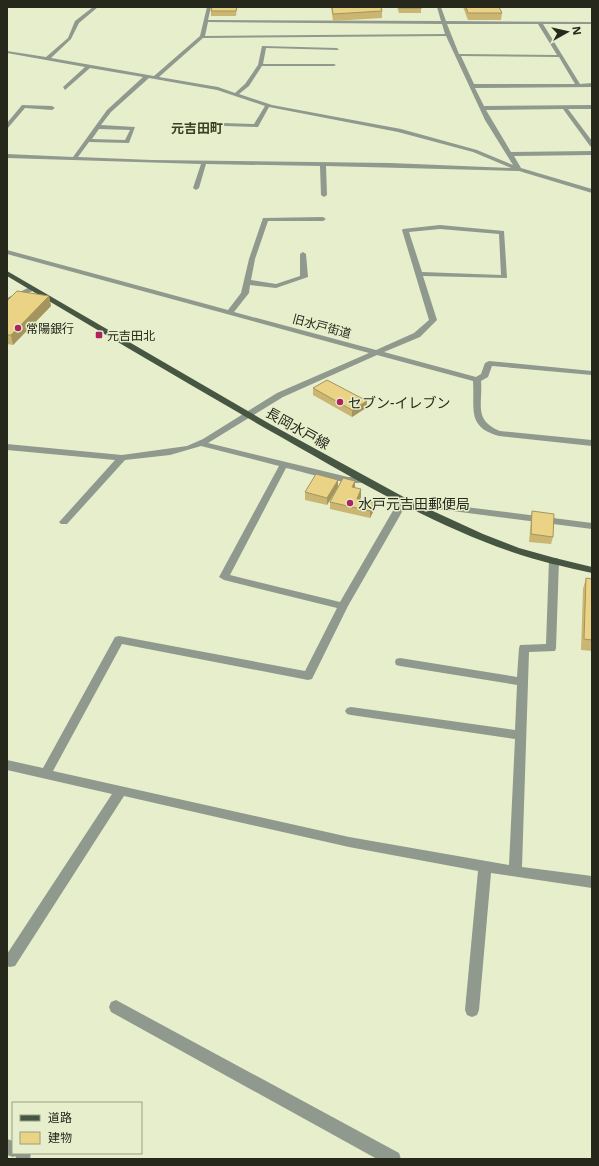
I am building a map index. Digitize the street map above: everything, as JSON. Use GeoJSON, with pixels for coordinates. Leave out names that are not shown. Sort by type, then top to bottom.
{"type":"FeatureCollection","features":[{"type":"Feature","properties":{"kind":"main road","name":"長岡水戸線"},"geometry":{"type":"LineString","coordinates":[[7,273],[248,415],[403,502],[483,538],[592,570]]}},
{"type":"Feature","properties":{"kind":"street"},"geometry":{"type":"LineString","coordinates":[[47,59],[68,40],[76,28],[77,22],[96,7]]}},
{"type":"Feature","properties":{"kind":"street"},"geometry":{"type":"LineString","coordinates":[[155,78],[202,37],[209,7]]}},
{"type":"Feature","properties":{"kind":"street"},"geometry":{"type":"LineString","coordinates":[[439,7],[448,35],[484,108],[488,120],[511,154],[519,169]]}},
{"type":"Feature","properties":{"kind":"street"},"geometry":{"type":"LineString","coordinates":[[206,22],[589,23],[592,31]]}},
{"type":"Feature","properties":{"kind":"street"},"geometry":{"type":"LineString","coordinates":[[337,22],[338,36]]}},
{"type":"Feature","properties":{"kind":"street"},"geometry":{"type":"LineString","coordinates":[[539,22],[578,85]]}},
{"type":"Feature","properties":{"kind":"street"},"geometry":{"type":"LineString","coordinates":[[202,37],[448,35]]}},
{"type":"Feature","properties":{"kind":"street"},"geometry":{"type":"LineString","coordinates":[[236,94],[247,85],[260,65],[264,47],[336,49]]}},
{"type":"Feature","properties":{"kind":"street"},"geometry":{"type":"LineString","coordinates":[[7,52],[218,89],[268,105],[399,130],[475,152],[519,169],[592,191]]}},
{"type":"Feature","properties":{"kind":"street"},"geometry":{"type":"LineString","coordinates":[[458,55],[560,56]]}},
{"type":"Feature","properties":{"kind":"street"},"geometry":{"type":"LineString","coordinates":[[260,65],[334,65]]}},
{"type":"Feature","properties":{"kind":"street"},"geometry":{"type":"LineString","coordinates":[[65,88],[88,67]]}},
{"type":"Feature","properties":{"kind":"street"},"geometry":{"type":"LineString","coordinates":[[74,159],[109,111],[147,77]]}},
{"type":"Feature","properties":{"kind":"street"},"geometry":{"type":"LineString","coordinates":[[473,86],[592,85]]}},
{"type":"Feature","properties":{"kind":"street"},"geometry":{"type":"LineString","coordinates":[[225,124],[256,126],[268,105]]}},
{"type":"Feature","properties":{"kind":"street"},"geometry":{"type":"LineString","coordinates":[[7,127],[24,106],[52,108]]}},
{"type":"Feature","properties":{"kind":"street"},"geometry":{"type":"LineString","coordinates":[[564,107],[592,145]]}},
{"type":"Feature","properties":{"kind":"street"},"geometry":{"type":"LineString","coordinates":[[484,108],[592,107]]}},
{"type":"Feature","properties":{"kind":"street"},"geometry":{"type":"LineString","coordinates":[[87,140],[127,142],[133,128],[97,127]]}},
{"type":"Feature","properties":{"kind":"street"},"geometry":{"type":"LineString","coordinates":[[583,133],[592,133]]}},
{"type":"Feature","properties":{"kind":"street"},"geometry":{"type":"LineString","coordinates":[[511,154],[592,153]]}},
{"type":"Feature","properties":{"kind":"street"},"geometry":{"type":"LineString","coordinates":[[7,156],[74,159],[390,165],[509,170],[519,169]]}},
{"type":"Feature","properties":{"kind":"street"},"geometry":{"type":"LineString","coordinates":[[196,188],[204,162]]}},
{"type":"Feature","properties":{"kind":"street"},"geometry":{"type":"LineString","coordinates":[[323,164],[324,195]]}},
{"type":"Feature","properties":{"kind":"street"},"geometry":{"type":"LineString","coordinates":[[228,313],[245,292],[252,259],[266,219],[323,219]]}},
{"type":"Feature","properties":{"kind":"street"},"geometry":{"type":"LineString","coordinates":[[7,447],[122,458],[170,452],[189,448],[202,443],[280,396],[378,354],[417,335],[433,320],[405,230],[440,227],[502,232],[505,277],[419,274]]}},
{"type":"Feature","properties":{"kind":"street","name":"旧水戸街道"},"geometry":{"type":"LineString","coordinates":[[7,252],[477,380]]}},
{"type":"Feature","properties":{"kind":"street"},"geometry":{"type":"LineString","coordinates":[[247,282],[276,286],[304,277],[303,254]]}},
{"type":"Feature","properties":{"kind":"street"},"geometry":{"type":"LineString","coordinates":[[7,301],[34,289]]}},
{"type":"Feature","properties":{"kind":"street"},"geometry":{"type":"LineString","coordinates":[[592,373],[489,363],[485,375],[477,380],[478,418],[481,425],[487,430],[499,433],[592,443]]}},
{"type":"Feature","properties":{"kind":"street"},"geometry":{"type":"LineString","coordinates":[[202,443],[207,446],[348,480],[364,480]]}},
{"type":"Feature","properties":{"kind":"street"},"geometry":{"type":"LineString","coordinates":[[64,522],[122,458]]}},
{"type":"Feature","properties":{"kind":"street"},"geometry":{"type":"LineString","coordinates":[[284,464],[224,577],[343,606]]}},
{"type":"Feature","properties":{"kind":"street"},"geometry":{"type":"LineString","coordinates":[[46,773],[119,640],[308,676],[343,606],[381,536],[403,502],[592,526]]}},
{"type":"Feature","properties":{"kind":"street"},"geometry":{"type":"LineString","coordinates":[[515,870],[521,682],[524,648],[551,648],[554,560]]}},
{"type":"Feature","properties":{"kind":"street"},"geometry":{"type":"LineString","coordinates":[[400,662],[521,682]]}},
{"type":"Feature","properties":{"kind":"street"},"geometry":{"type":"LineString","coordinates":[[351,711],[520,735]]}},
{"type":"Feature","properties":{"kind":"street"},"geometry":{"type":"LineString","coordinates":[[7,765],[349,842],[485,867],[592,882]]}},
{"type":"Feature","properties":{"kind":"street"},"geometry":{"type":"LineString","coordinates":[[10,961],[121,790]]}},
{"type":"Feature","properties":{"kind":"street"},"geometry":{"type":"LineString","coordinates":[[472,1010],[485,867]]}},
{"type":"Feature","properties":{"kind":"street"},"geometry":{"type":"LineString","coordinates":[[116,1007],[393,1159]]}},
{"type":"Feature","properties":{"kind":"building"},"geometry":{"type":"Polygon","coordinates":[[[212,7],[237,7],[236,11],[211,11],[212,7]]]}},
{"type":"Feature","properties":{"kind":"building"},"geometry":{"type":"Polygon","coordinates":[[[332,7],[381,7],[382,11],[333,14],[332,7]]]}},
{"type":"Feature","properties":{"kind":"building"},"geometry":{"type":"Polygon","coordinates":[[[421,7],[422,8],[399,8],[421,7]]]}},
{"type":"Feature","properties":{"kind":"building"},"geometry":{"type":"Polygon","coordinates":[[[466,7],[499,7],[502,13],[468,13],[466,7]]]}},
{"type":"Feature","properties":{"kind":"building"},"geometry":{"type":"Polygon","coordinates":[[[17,291],[49,296],[11,335],[7,335],[7,301],[17,291]]]}},
{"type":"Feature","properties":{"kind":"building"},"geometry":{"type":"Polygon","coordinates":[[[327,380],[367,401],[352,410],[313,388],[327,380]]]}},
{"type":"Feature","properties":{"kind":"building"},"geometry":{"type":"Polygon","coordinates":[[[316,474],[338,480],[327,498],[305,492],[316,474]]]}},
{"type":"Feature","properties":{"kind":"building"},"geometry":{"type":"Polygon","coordinates":[[[343,478],[355,481],[352,487],[361,489],[357,499],[374,503],[370,511],[330,502],[343,478]]]}},
{"type":"Feature","properties":{"kind":"building"},"geometry":{"type":"Polygon","coordinates":[[[532,511],[554,514],[553,537],[531,534],[532,511]]]}},
{"type":"Feature","properties":{"kind":"building"},"geometry":{"type":"Polygon","coordinates":[[[586,578],[592,579],[592,640],[584,639],[586,578]]]}},
{"type":"Feature","properties":{"kind":"place","name":"常陽銀行"},"geometry":{"type":"Point","coordinates":[18,328]}},
{"type":"Feature","properties":{"kind":"place","name":"元吉田北"},"geometry":{"type":"Point","coordinates":[99,335]}},
{"type":"Feature","properties":{"kind":"place","name":"セブン-イレブン"},"geometry":{"type":"Point","coordinates":[340,402]}},
{"type":"Feature","properties":{"kind":"place","name":"水戸元吉田郵便局"},"geometry":{"type":"Point","coordinates":[350,503]}},
{"type":"Feature","properties":{"kind":"district","name":"元吉田町"},"geometry":{"type":"Point","coordinates":[197,128]}}]}
